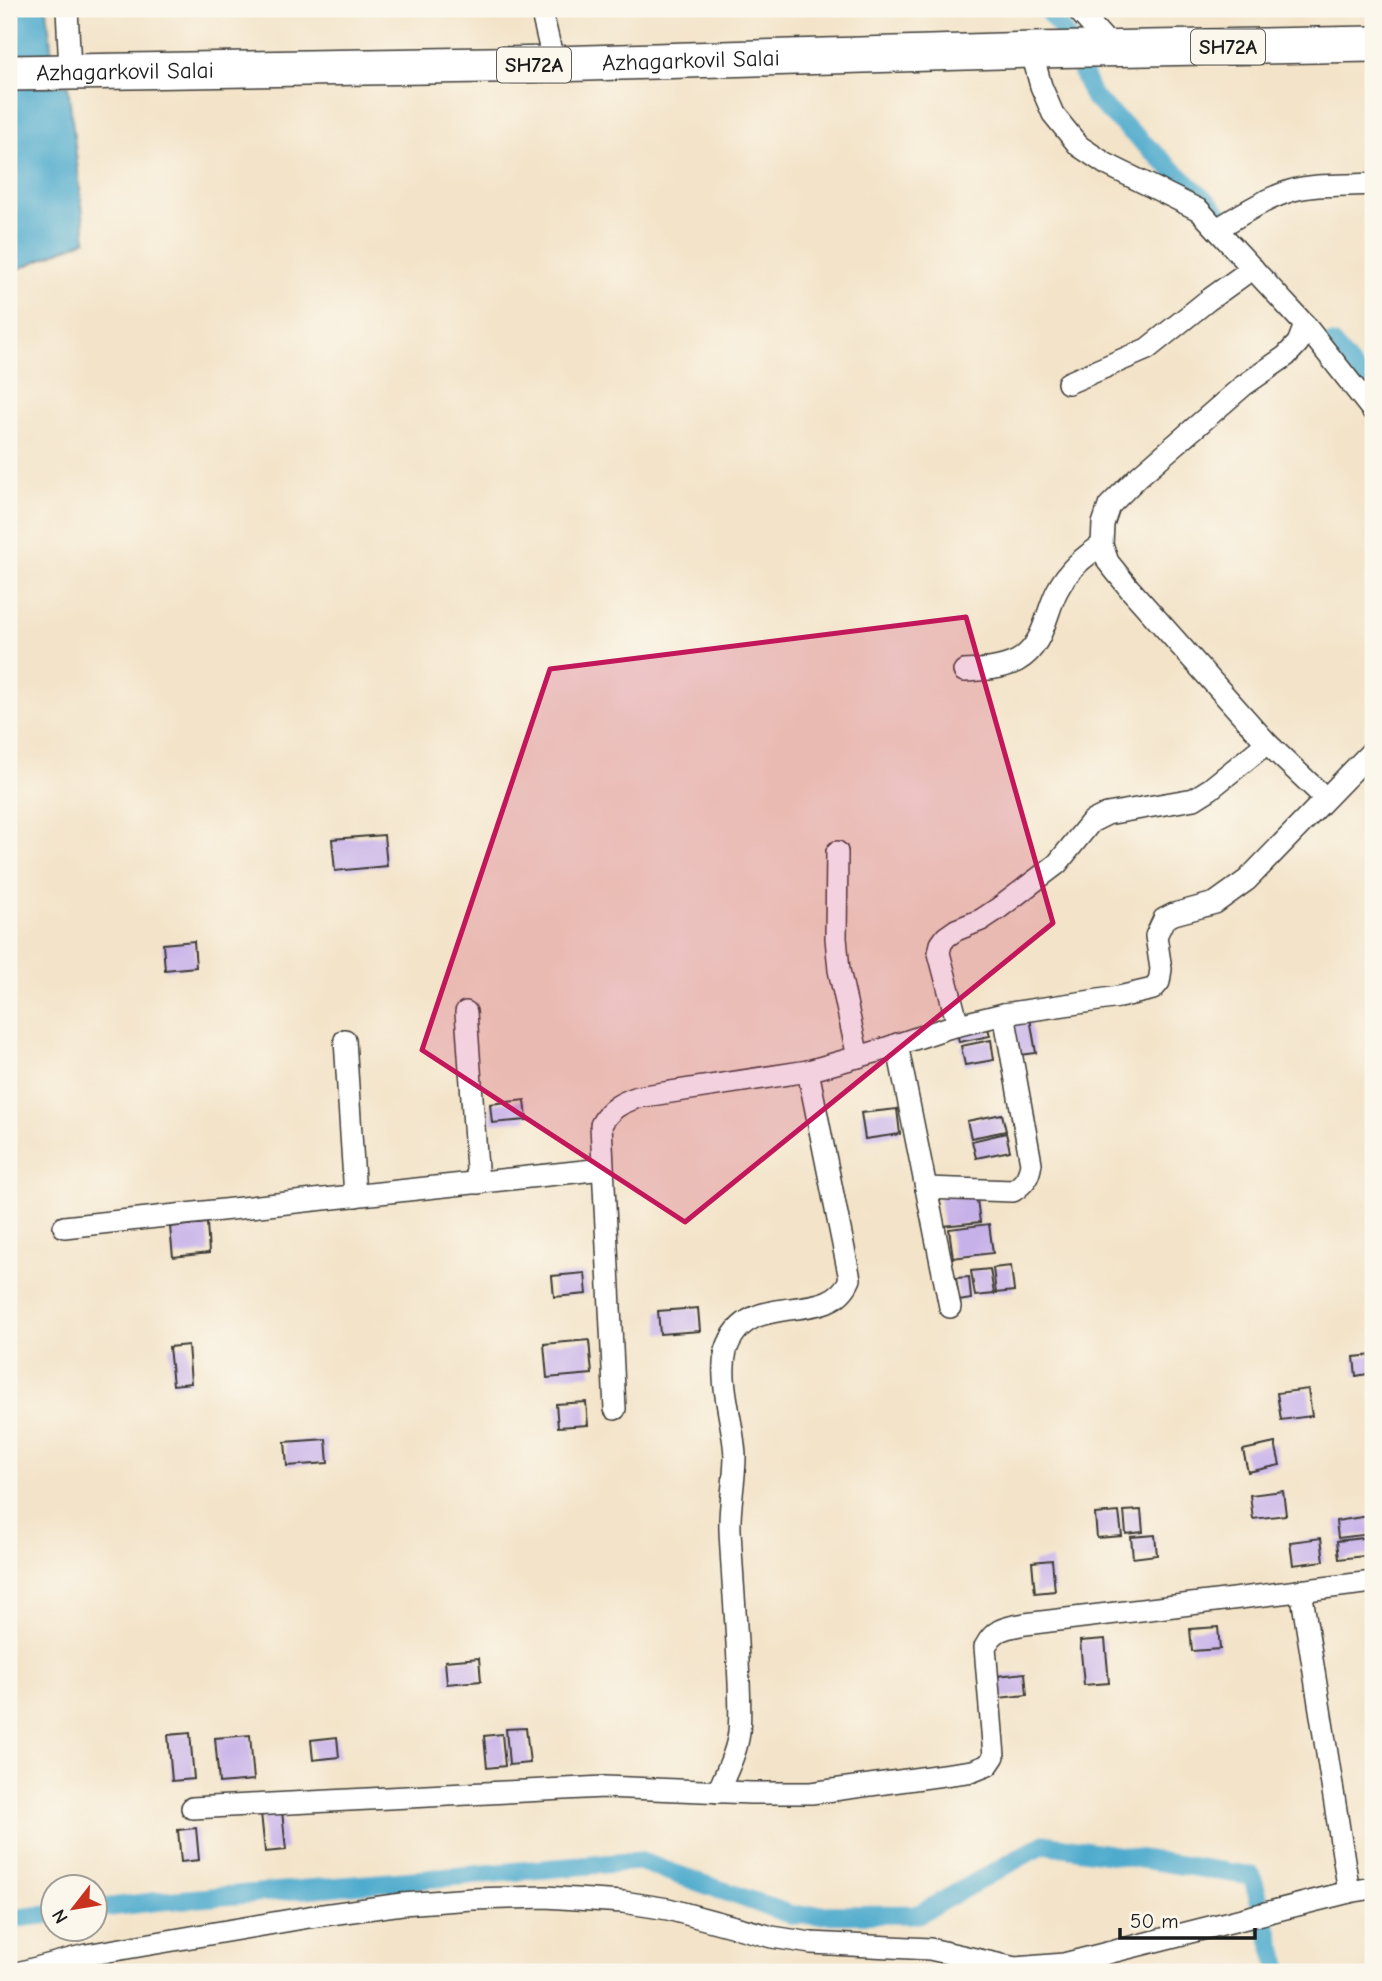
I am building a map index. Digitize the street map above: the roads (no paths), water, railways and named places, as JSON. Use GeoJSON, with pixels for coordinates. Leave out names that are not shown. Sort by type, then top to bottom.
{"type":"FeatureCollection","features":[{"type":"Feature","properties":{"kind":"main road","name":"Azhagarkovil Salai"},"geometry":{"type":"LineString","coordinates":[[11,73],[554,64],[1373,44]]}},
{"type":"Feature","properties":{"kind":"street"},"geometry":{"type":"LineString","coordinates":[[67,9],[70,70]]}},
{"type":"Feature","properties":{"kind":"street"},"geometry":{"type":"LineString","coordinates":[[541,9],[554,64]]}},
{"type":"Feature","properties":{"kind":"street"},"geometry":{"type":"LineString","coordinates":[[1077,9],[1071,50],[1041,86],[1053,114],[1079,146],[1106,164],[1226,224],[1253,268],[1305,325],[1373,411]]}},
{"type":"Feature","properties":{"kind":"street"},"geometry":{"type":"LineString","coordinates":[[1226,224],[1291,190],[1373,184]]}},
{"type":"Feature","properties":{"kind":"street"},"geometry":{"type":"LineString","coordinates":[[1068,383],[1147,349],[1253,268]]}},
{"type":"Feature","properties":{"kind":"street"},"geometry":{"type":"LineString","coordinates":[[1305,325],[1298,343],[1286,356],[1243,386],[1138,477],[1109,506],[1103,524],[1102,545],[1108,562],[1129,587],[1267,743],[1325,798]]}},
{"type":"Feature","properties":{"kind":"street"},"geometry":{"type":"LineString","coordinates":[[964,671],[993,669],[1018,660],[1034,646],[1046,624],[1056,593],[1070,570],[1102,545]]}},
{"type":"Feature","properties":{"kind":"street"},"geometry":{"type":"LineString","coordinates":[[958,1025],[939,953],[946,937],[981,920],[1057,864],[1091,821],[1107,814],[1194,799],[1267,743]]}},
{"type":"Feature","properties":{"kind":"street"},"geometry":{"type":"LineString","coordinates":[[615,1409],[601,1125],[607,1114],[619,1103],[638,1097],[808,1071],[958,1025],[1004,1014],[1119,998],[1153,989],[1159,982],[1161,969],[1156,936],[1164,919],[1215,903],[1247,880],[1373,750]]}},
{"type":"Feature","properties":{"kind":"street"},"geometry":{"type":"LineString","coordinates":[[837,852],[836,938],[839,970],[858,1057]]}},
{"type":"Feature","properties":{"kind":"street"},"geometry":{"type":"LineString","coordinates":[[466,1012],[478,1183]]}},
{"type":"Feature","properties":{"kind":"street"},"geometry":{"type":"LineString","coordinates":[[926,1188],[1013,1191],[1024,1184],[1030,1175],[1031,1163],[1004,1014]]}},
{"type":"Feature","properties":{"kind":"street"},"geometry":{"type":"LineString","coordinates":[[345,1040],[355,1196]]}},
{"type":"Feature","properties":{"kind":"street"},"geometry":{"type":"LineString","coordinates":[[897,1044],[950,1307]]}},
{"type":"Feature","properties":{"kind":"street"},"geometry":{"type":"LineString","coordinates":[[719,1792],[739,1733],[740,1694],[730,1511],[735,1453],[727,1397],[725,1354],[732,1334],[745,1322],[766,1312],[816,1306],[846,1290],[850,1279],[808,1071]]}},
{"type":"Feature","properties":{"kind":"street"},"geometry":{"type":"LineString","coordinates":[[64,1227],[603,1169]]}},
{"type":"Feature","properties":{"kind":"street"},"geometry":{"type":"LineString","coordinates":[[192,1808],[604,1787],[811,1793],[973,1771],[988,1765],[994,1756],[985,1647],[992,1635],[1002,1629],[1025,1624],[1373,1583]]}},
{"type":"Feature","properties":{"kind":"street"},"geometry":{"type":"LineString","coordinates":[[1301,1590],[1349,1892]]}},
{"type":"Feature","properties":{"kind":"street"},"geometry":{"type":"LineString","coordinates":[[21,1972],[86,1955],[309,1917],[444,1901],[545,1897],[623,1902],[668,1909],[772,1937],[811,1943],[930,1950],[1015,1968],[1064,1964],[1373,1888]]}},
{"type":"Feature","properties":{"kind":"water"},"geometry":{"type":"Polygon","coordinates":[[[9,9],[47,9],[52,56],[9,63],[9,9]]]}},
{"type":"Feature","properties":{"kind":"water"},"geometry":{"type":"Polygon","coordinates":[[[68,85],[86,240],[9,273],[9,88],[68,85]]]}},
{"type":"Feature","properties":{"kind":"waterway"},"geometry":{"type":"LineString","coordinates":[[1046,9],[1065,33],[1093,97],[1209,203],[1269,271]]}},
{"type":"Feature","properties":{"kind":"waterway"},"geometry":{"type":"LineString","coordinates":[[1332,344],[1373,392]]}},
{"type":"Feature","properties":{"kind":"waterway"},"geometry":{"type":"LineString","coordinates":[[108,1907],[639,1861],[792,1915],[919,1914],[1044,1844],[1252,1876],[1280,1972]]}},
{"type":"Feature","properties":{"kind":"waterway"},"geometry":{"type":"LineString","coordinates":[[9,1919],[38,1916]]}}]}
